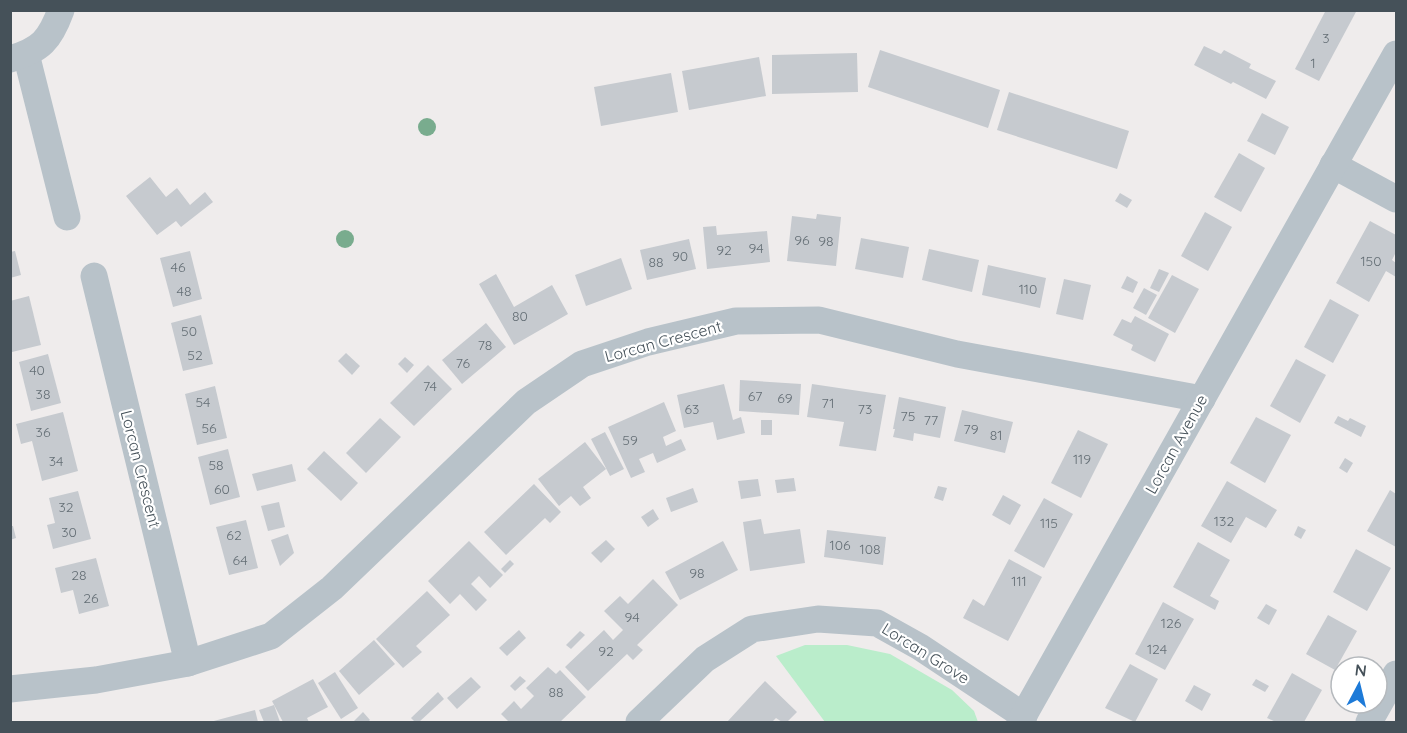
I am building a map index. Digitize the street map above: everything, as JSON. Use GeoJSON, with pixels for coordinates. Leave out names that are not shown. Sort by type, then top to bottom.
{"type":"FeatureCollection","features":[{"type":"Feature","properties":{"kind":"street"},"geometry":{"type":"LineString","coordinates":[[61,10],[45,44],[18,57],[67,218]]}},
{"type":"Feature","properties":{"kind":"street","name":"Lorcan Avenue"},"geometry":{"type":"LineString","coordinates":[[1022,719],[1396,54]]}},
{"type":"Feature","properties":{"kind":"street"},"geometry":{"type":"LineString","coordinates":[[1333,165],[1396,199]]}},
{"type":"Feature","properties":{"kind":"street","name":"Lorcan Crescent"},"geometry":{"type":"LineString","coordinates":[[94,276],[188,663]]}},
{"type":"Feature","properties":{"kind":"street","name":"Lorcan Crescent"},"geometry":{"type":"LineString","coordinates":[[10,689],[96,680],[188,663],[271,636],[332,588],[526,402],[582,364],[648,342],[736,321],[819,320],[957,354],[1202,399]]}},
{"type":"Feature","properties":{"kind":"street","name":"Lorcan Grove"},"geometry":{"type":"LineString","coordinates":[[639,723],[705,659],[752,629],[818,619],[877,623],[920,647],[1022,719]]}},
{"type":"Feature","properties":{"kind":"street"},"geometry":{"type":"LineString","coordinates":[[1369,723],[1396,674]]}},
{"type":"Feature","properties":{"kind":"green space"},"geometry":{"type":"Polygon","coordinates":[[[805,645],[847,645],[890,654],[952,690],[974,711],[978,722],[825,722],[776,656],[805,645]]]}},
{"type":"Feature","properties":{"kind":"building"},"geometry":{"type":"Polygon","coordinates":[[[1326,10],[1357,10],[1319,81],[1295,69],[1326,10]]]}},
{"type":"Feature","properties":{"kind":"building"},"geometry":{"type":"Polygon","coordinates":[[[1204,46],[1221,54],[1224,50],[1251,64],[1249,68],[1276,81],[1266,99],[1194,65],[1204,46]]]}},
{"type":"Feature","properties":{"kind":"building"},"geometry":{"type":"Polygon","coordinates":[[[880,50],[1000,90],[988,128],[868,87],[880,50]]]}},
{"type":"Feature","properties":{"kind":"building"},"geometry":{"type":"Polygon","coordinates":[[[857,53],[858,92],[772,94],[772,55],[857,53]]]}},
{"type":"Feature","properties":{"kind":"building"},"geometry":{"type":"Polygon","coordinates":[[[759,57],[766,96],[689,110],[682,71],[759,57]]]}},
{"type":"Feature","properties":{"kind":"building"},"geometry":{"type":"Polygon","coordinates":[[[671,73],[678,112],[601,126],[594,87],[671,73]]]}},
{"type":"Feature","properties":{"kind":"building"},"geometry":{"type":"Polygon","coordinates":[[[1009,92],[1129,131],[1117,169],[997,130],[1009,92]]]}},
{"type":"Feature","properties":{"kind":"building"},"geometry":{"type":"Polygon","coordinates":[[[1262,113],[1289,127],[1275,155],[1247,141],[1262,113]]]}},
{"type":"Feature","properties":{"kind":"building"},"geometry":{"type":"Polygon","coordinates":[[[1239,153],[1265,168],[1241,212],[1214,197],[1239,153]]]}},
{"type":"Feature","properties":{"kind":"building"},"geometry":{"type":"Polygon","coordinates":[[[150,177],[166,197],[177,188],[190,205],[205,192],[213,202],[181,227],[176,221],[157,235],[126,196],[150,177]]]}},
{"type":"Feature","properties":{"kind":"building"},"geometry":{"type":"Polygon","coordinates":[[[1120,193],[1132,200],[1127,208],[1115,201],[1120,193]]]}},
{"type":"Feature","properties":{"kind":"building"},"geometry":{"type":"Polygon","coordinates":[[[1205,212],[1232,227],[1208,271],[1181,256],[1205,212]]]}},
{"type":"Feature","properties":{"kind":"building"},"geometry":{"type":"Polygon","coordinates":[[[817,214],[841,217],[836,266],[787,261],[792,216],[816,219],[817,214]]]}},
{"type":"Feature","properties":{"kind":"building"},"geometry":{"type":"Polygon","coordinates":[[[1370,221],[1396,235],[1396,252],[1392,260],[1396,263],[1396,277],[1386,271],[1369,302],[1336,283],[1370,221]]]}},
{"type":"Feature","properties":{"kind":"building"},"geometry":{"type":"Polygon","coordinates":[[[716,226],[717,235],[767,231],[770,262],[707,269],[703,227],[716,226]]]}},
{"type":"Feature","properties":{"kind":"building"},"geometry":{"type":"Polygon","coordinates":[[[861,238],[909,247],[903,278],[855,269],[861,238]]]}},
{"type":"Feature","properties":{"kind":"building"},"geometry":{"type":"Polygon","coordinates":[[[689,239],[696,269],[647,280],[640,250],[689,239]]]}},
{"type":"Feature","properties":{"kind":"building"},"geometry":{"type":"Polygon","coordinates":[[[929,249],[979,260],[972,292],[922,280],[929,249]]]}},
{"type":"Feature","properties":{"kind":"building"},"geometry":{"type":"Polygon","coordinates":[[[15,251],[21,275],[10,278],[10,252],[15,251]]]}},
{"type":"Feature","properties":{"kind":"building"},"geometry":{"type":"Polygon","coordinates":[[[190,251],[202,299],[173,307],[160,258],[190,251]]]}},
{"type":"Feature","properties":{"kind":"building"},"geometry":{"type":"Polygon","coordinates":[[[621,258],[632,289],[586,306],[575,275],[621,258]]]}},
{"type":"Feature","properties":{"kind":"building"},"geometry":{"type":"Polygon","coordinates":[[[988,265],[1046,278],[1040,308],[982,295],[988,265]]]}},
{"type":"Feature","properties":{"kind":"building"},"geometry":{"type":"Polygon","coordinates":[[[1159,269],[1169,273],[1159,292],[1150,288],[1159,269]]]}},
{"type":"Feature","properties":{"kind":"building"},"geometry":{"type":"Polygon","coordinates":[[[496,274],[514,307],[552,285],[568,314],[514,345],[479,284],[496,274]]]}},
{"type":"Feature","properties":{"kind":"building"},"geometry":{"type":"Polygon","coordinates":[[[1172,275],[1199,289],[1175,333],[1148,318],[1172,275]]]}},
{"type":"Feature","properties":{"kind":"building"},"geometry":{"type":"Polygon","coordinates":[[[1127,276],[1138,282],[1133,293],[1121,288],[1127,276]]]}},
{"type":"Feature","properties":{"kind":"building"},"geometry":{"type":"Polygon","coordinates":[[[1064,279],[1091,285],[1083,320],[1056,314],[1064,279]]]}},
{"type":"Feature","properties":{"kind":"building"},"geometry":{"type":"Polygon","coordinates":[[[1144,288],[1157,295],[1146,315],[1133,308],[1144,288]]]}},
{"type":"Feature","properties":{"kind":"building"},"geometry":{"type":"Polygon","coordinates":[[[29,296],[41,345],[12,352],[10,301],[29,296]]]}},
{"type":"Feature","properties":{"kind":"building"},"geometry":{"type":"Polygon","coordinates":[[[1330,299],[1359,315],[1333,363],[1304,347],[1330,299]]]}},
{"type":"Feature","properties":{"kind":"building"},"geometry":{"type":"Polygon","coordinates":[[[201,315],[213,364],[183,371],[171,323],[201,315]]]}},
{"type":"Feature","properties":{"kind":"building"},"geometry":{"type":"Polygon","coordinates":[[[1135,316],[1169,334],[1155,362],[1131,350],[1133,345],[1113,335],[1122,319],[1131,323],[1135,316]]]}},
{"type":"Feature","properties":{"kind":"building"},"geometry":{"type":"Polygon","coordinates":[[[486,323],[506,347],[462,384],[442,360],[486,323]]]}},
{"type":"Feature","properties":{"kind":"building"},"geometry":{"type":"Polygon","coordinates":[[[346,353],[360,366],[352,375],[338,361],[346,353]]]}},
{"type":"Feature","properties":{"kind":"building"},"geometry":{"type":"Polygon","coordinates":[[[48,354],[61,403],[31,411],[19,362],[48,354]]]}},
{"type":"Feature","properties":{"kind":"building"},"geometry":{"type":"Polygon","coordinates":[[[405,357],[414,365],[407,373],[398,364],[405,357]]]}},
{"type":"Feature","properties":{"kind":"building"},"geometry":{"type":"Polygon","coordinates":[[[1296,359],[1326,375],[1300,423],[1270,406],[1296,359]]]}},
{"type":"Feature","properties":{"kind":"building"},"geometry":{"type":"Polygon","coordinates":[[[428,365],[452,389],[414,426],[390,403],[428,365]]]}},
{"type":"Feature","properties":{"kind":"building"},"geometry":{"type":"Polygon","coordinates":[[[740,380],[801,384],[799,415],[739,411],[740,380]]]}},
{"type":"Feature","properties":{"kind":"building"},"geometry":{"type":"Polygon","coordinates":[[[724,384],[733,420],[741,417],[745,433],[717,440],[713,422],[684,428],[677,395],[724,384]]]}},
{"type":"Feature","properties":{"kind":"building"},"geometry":{"type":"Polygon","coordinates":[[[812,384],[886,395],[876,451],[839,446],[844,422],[807,417],[812,384]]]}},
{"type":"Feature","properties":{"kind":"building"},"geometry":{"type":"Polygon","coordinates":[[[215,386],[227,438],[197,445],[185,394],[215,386]]]}},
{"type":"Feature","properties":{"kind":"building"},"geometry":{"type":"Polygon","coordinates":[[[899,397],[946,407],[940,438],[914,433],[913,441],[893,437],[899,397]]]}},
{"type":"Feature","properties":{"kind":"building"},"geometry":{"type":"Polygon","coordinates":[[[664,402],[676,431],[663,437],[666,446],[681,439],[686,450],[657,463],[653,453],[639,459],[645,472],[631,478],[608,427],[664,402]]]}},
{"type":"Feature","properties":{"kind":"building"},"geometry":{"type":"Polygon","coordinates":[[[962,410],[1013,422],[1005,453],[954,441],[962,410]]]}},
{"type":"Feature","properties":{"kind":"building"},"geometry":{"type":"Polygon","coordinates":[[[63,412],[78,471],[42,481],[32,441],[21,444],[16,424],[63,412]]]}},
{"type":"Feature","properties":{"kind":"building"},"geometry":{"type":"Polygon","coordinates":[[[1338,416],[1348,421],[1350,418],[1366,426],[1361,437],[1334,423],[1338,416]]]}},
{"type":"Feature","properties":{"kind":"building"},"geometry":{"type":"Polygon","coordinates":[[[1256,417],[1291,435],[1265,483],[1230,463],[1256,417]]]}},
{"type":"Feature","properties":{"kind":"building"},"geometry":{"type":"Polygon","coordinates":[[[380,418],[401,437],[366,473],[346,453],[380,418]]]}},
{"type":"Feature","properties":{"kind":"building"},"geometry":{"type":"Polygon","coordinates":[[[761,420],[772,420],[772,435],[761,435],[761,420]]]}},
{"type":"Feature","properties":{"kind":"building"},"geometry":{"type":"Polygon","coordinates":[[[1078,430],[1108,444],[1081,498],[1051,483],[1078,430]]]}},
{"type":"Feature","properties":{"kind":"building"},"geometry":{"type":"Polygon","coordinates":[[[605,432],[624,469],[610,476],[591,439],[605,432]]]}},
{"type":"Feature","properties":{"kind":"building"},"geometry":{"type":"Polygon","coordinates":[[[585,442],[606,469],[583,487],[591,498],[580,506],[571,496],[559,506],[538,479],[585,442]]]}},
{"type":"Feature","properties":{"kind":"building"},"geometry":{"type":"Polygon","coordinates":[[[228,449],[240,497],[210,505],[198,457],[228,449]]]}},
{"type":"Feature","properties":{"kind":"building"},"geometry":{"type":"Polygon","coordinates":[[[324,451],[358,483],[341,501],[307,469],[324,451]]]}},
{"type":"Feature","properties":{"kind":"building"},"geometry":{"type":"Polygon","coordinates":[[[1345,458],[1353,463],[1347,473],[1339,468],[1345,458]]]}},
{"type":"Feature","properties":{"kind":"building"},"geometry":{"type":"Polygon","coordinates":[[[292,464],[296,481],[257,491],[252,474],[292,464]]]}},
{"type":"Feature","properties":{"kind":"building"},"geometry":{"type":"Polygon","coordinates":[[[794,478],[796,491],[777,493],[775,480],[794,478]]]}},
{"type":"Feature","properties":{"kind":"building"},"geometry":{"type":"Polygon","coordinates":[[[758,479],[761,496],[741,499],[738,481],[758,479]]]}},
{"type":"Feature","properties":{"kind":"building"},"geometry":{"type":"Polygon","coordinates":[[[1227,481],[1277,510],[1266,528],[1246,517],[1231,543],[1201,526],[1227,481]]]}},
{"type":"Feature","properties":{"kind":"building"},"geometry":{"type":"Polygon","coordinates":[[[534,484],[561,512],[550,523],[545,518],[506,555],[484,532],[534,484]]]}},
{"type":"Feature","properties":{"kind":"building"},"geometry":{"type":"Polygon","coordinates":[[[938,486],[947,488],[943,501],[934,498],[938,486]]]}},
{"type":"Feature","properties":{"kind":"building"},"geometry":{"type":"Polygon","coordinates":[[[693,488],[698,502],[671,512],[666,498],[693,488]]]}},
{"type":"Feature","properties":{"kind":"building"},"geometry":{"type":"Polygon","coordinates":[[[1390,490],[1396,494],[1396,547],[1367,531],[1390,490]]]}},
{"type":"Feature","properties":{"kind":"building"},"geometry":{"type":"Polygon","coordinates":[[[78,491],[91,539],[53,549],[47,525],[55,523],[49,498],[78,491]]]}},
{"type":"Feature","properties":{"kind":"building"},"geometry":{"type":"Polygon","coordinates":[[[1003,495],[1021,505],[1010,525],[992,515],[1003,495]]]}},
{"type":"Feature","properties":{"kind":"building"},"geometry":{"type":"Polygon","coordinates":[[[1044,498],[1073,514],[1044,568],[1014,551],[1044,498]]]}},
{"type":"Feature","properties":{"kind":"building"},"geometry":{"type":"Polygon","coordinates":[[[279,502],[285,527],[268,531],[261,506],[279,502]]]}},
{"type":"Feature","properties":{"kind":"building"},"geometry":{"type":"Polygon","coordinates":[[[653,509],[659,519],[648,527],[641,517],[653,509]]]}},
{"type":"Feature","properties":{"kind":"building"},"geometry":{"type":"Polygon","coordinates":[[[761,519],[764,534],[800,529],[805,563],[750,571],[743,522],[761,519]]]}},
{"type":"Feature","properties":{"kind":"building"},"geometry":{"type":"Polygon","coordinates":[[[246,520],[258,568],[229,575],[216,527],[246,520]]]}},
{"type":"Feature","properties":{"kind":"building"},"geometry":{"type":"Polygon","coordinates":[[[10,526],[13,526],[16,538],[10,540],[10,526]]]}},
{"type":"Feature","properties":{"kind":"building"},"geometry":{"type":"Polygon","coordinates":[[[1298,526],[1306,530],[1301,539],[1294,535],[1298,526]]]}},
{"type":"Feature","properties":{"kind":"building"},"geometry":{"type":"Polygon","coordinates":[[[827,530],[886,537],[883,565],[824,557],[827,530]]]}},
{"type":"Feature","properties":{"kind":"building"},"geometry":{"type":"Polygon","coordinates":[[[288,534],[294,553],[280,566],[271,540],[288,534]]]}},
{"type":"Feature","properties":{"kind":"building"},"geometry":{"type":"Polygon","coordinates":[[[606,540],[615,549],[601,563],[591,553],[606,540]]]}},
{"type":"Feature","properties":{"kind":"building"},"geometry":{"type":"Polygon","coordinates":[[[469,541],[503,575],[490,588],[479,576],[471,584],[487,600],[476,611],[460,594],[450,604],[428,581],[469,541]]]}},
{"type":"Feature","properties":{"kind":"building"},"geometry":{"type":"Polygon","coordinates":[[[723,541],[738,570],[680,600],[665,572],[723,541]]]}},
{"type":"Feature","properties":{"kind":"building"},"geometry":{"type":"Polygon","coordinates":[[[1198,542],[1230,560],[1210,596],[1219,601],[1215,610],[1173,587],[1198,542]]]}},
{"type":"Feature","properties":{"kind":"building"},"geometry":{"type":"Polygon","coordinates":[[[1356,549],[1391,568],[1367,611],[1333,592],[1356,549]]]}},
{"type":"Feature","properties":{"kind":"building"},"geometry":{"type":"Polygon","coordinates":[[[96,558],[109,606],[79,614],[73,590],[61,593],[55,568],[96,558]]]}},
{"type":"Feature","properties":{"kind":"building"},"geometry":{"type":"Polygon","coordinates":[[[1009,559],[1042,577],[1008,641],[963,618],[973,599],[984,606],[1009,559]]]}},
{"type":"Feature","properties":{"kind":"building"},"geometry":{"type":"Polygon","coordinates":[[[510,560],[514,564],[505,573],[501,569],[510,560]]]}},
{"type":"Feature","properties":{"kind":"building"},"geometry":{"type":"Polygon","coordinates":[[[653,579],[678,605],[637,645],[643,650],[633,660],[627,654],[588,691],[565,667],[604,630],[613,640],[623,630],[604,611],[620,596],[628,604],[653,579]]]}},
{"type":"Feature","properties":{"kind":"building"},"geometry":{"type":"Polygon","coordinates":[[[427,591],[450,615],[416,646],[422,652],[403,668],[376,639],[427,591]]]}},
{"type":"Feature","properties":{"kind":"building"},"geometry":{"type":"Polygon","coordinates":[[[1163,602],[1194,619],[1165,670],[1135,654],[1163,602]]]}},
{"type":"Feature","properties":{"kind":"building"},"geometry":{"type":"Polygon","coordinates":[[[1266,604],[1277,610],[1269,625],[1257,618],[1266,604]]]}},
{"type":"Feature","properties":{"kind":"building"},"geometry":{"type":"Polygon","coordinates":[[[1328,615],[1357,631],[1343,655],[1329,655],[1329,667],[1306,654],[1328,615]]]}},
{"type":"Feature","properties":{"kind":"building"},"geometry":{"type":"Polygon","coordinates":[[[519,630],[526,638],[507,656],[499,648],[519,630]]]}},
{"type":"Feature","properties":{"kind":"building"},"geometry":{"type":"Polygon","coordinates":[[[580,631],[585,635],[571,649],[566,645],[580,631]]]}},
{"type":"Feature","properties":{"kind":"building"},"geometry":{"type":"Polygon","coordinates":[[[374,640],[395,664],[359,695],[339,671],[374,640]]]}},
{"type":"Feature","properties":{"kind":"building"},"geometry":{"type":"Polygon","coordinates":[[[1130,664],[1158,679],[1135,722],[1105,708],[1130,664]]]}},
{"type":"Feature","properties":{"kind":"building"},"geometry":{"type":"Polygon","coordinates":[[[548,667],[556,674],[560,670],[586,697],[560,722],[509,722],[501,714],[514,701],[521,709],[534,696],[526,688],[548,667]]]}},
{"type":"Feature","properties":{"kind":"building"},"geometry":{"type":"Polygon","coordinates":[[[335,672],[358,708],[341,719],[318,683],[335,672]]]}},
{"type":"Feature","properties":{"kind":"building"},"geometry":{"type":"Polygon","coordinates":[[[1292,673],[1322,690],[1304,722],[1276,722],[1267,718],[1292,673]]]}},
{"type":"Feature","properties":{"kind":"building"},"geometry":{"type":"Polygon","coordinates":[[[520,676],[526,681],[515,691],[510,686],[520,676]]]}},
{"type":"Feature","properties":{"kind":"building"},"geometry":{"type":"Polygon","coordinates":[[[471,677],[481,687],[457,709],[447,698],[471,677]]]}},
{"type":"Feature","properties":{"kind":"building"},"geometry":{"type":"Polygon","coordinates":[[[313,679],[328,707],[307,718],[309,722],[283,722],[272,701],[313,679]]]}},
{"type":"Feature","properties":{"kind":"building"},"geometry":{"type":"Polygon","coordinates":[[[1256,679],[1269,686],[1265,692],[1252,685],[1256,679]]]}},
{"type":"Feature","properties":{"kind":"building"},"geometry":{"type":"Polygon","coordinates":[[[765,681],[797,712],[787,722],[776,718],[772,722],[727,722],[765,681]]]}},
{"type":"Feature","properties":{"kind":"building"},"geometry":{"type":"Polygon","coordinates":[[[1194,685],[1211,694],[1202,711],[1185,701],[1194,685]]]}},
{"type":"Feature","properties":{"kind":"building"},"geometry":{"type":"Polygon","coordinates":[[[438,692],[444,699],[419,722],[415,722],[411,718],[438,692]]]}},
{"type":"Feature","properties":{"kind":"building"},"geometry":{"type":"Polygon","coordinates":[[[274,705],[280,722],[264,722],[259,710],[274,705]]]}},
{"type":"Feature","properties":{"kind":"building"},"geometry":{"type":"Polygon","coordinates":[[[255,710],[258,722],[210,722],[255,710]]]}},
{"type":"Feature","properties":{"kind":"building"},"geometry":{"type":"Polygon","coordinates":[[[363,712],[370,720],[355,722],[354,721],[363,712]]]}}]}
